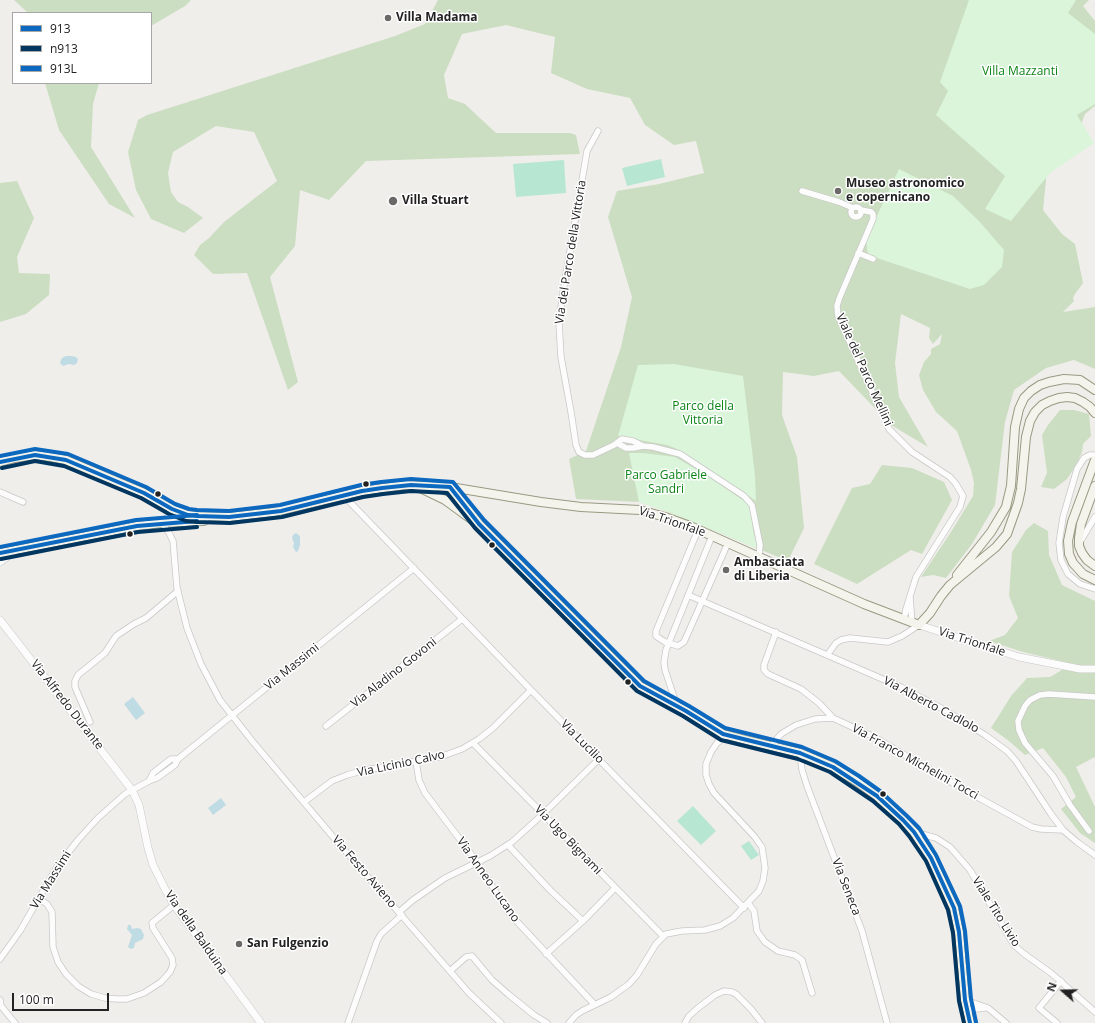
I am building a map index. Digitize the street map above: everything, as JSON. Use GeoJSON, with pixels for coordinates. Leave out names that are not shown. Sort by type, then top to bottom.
{"type":"FeatureCollection","features":[{"type":"Feature","properties":{"kind":"main road"},"geometry":{"type":"LineString","coordinates":[[916,624],[930,613],[941,596],[991,532],[1006,507],[1010,491],[1015,427],[1019,409],[1024,398],[1037,387],[1059,379],[1068,378],[1080,380],[1095,390]]}},
{"type":"Feature","properties":{"kind":"main road"},"geometry":{"type":"LineString","coordinates":[[950,585],[996,547],[1007,534],[1019,501],[1026,437],[1030,421],[1040,406],[1052,400],[1067,397],[1083,402],[1095,413]]}},
{"type":"Feature","properties":{"kind":"main road","name":"Via Trionfale"},"geometry":{"type":"LineString","coordinates":[[0,462],[27,456],[58,458],[75,463],[144,493],[172,509],[194,516],[229,517]]}},
{"type":"Feature","properties":{"kind":"main road"},"geometry":{"type":"LineString","coordinates":[[1095,460],[1072,522],[1068,546],[1070,558],[1075,566],[1086,576],[1095,580]]}},
{"type":"Feature","properties":{"kind":"main road"},"geometry":{"type":"LineString","coordinates":[[415,485],[445,500],[478,524]]}},
{"type":"Feature","properties":{"kind":"main road","name":"Via Trionfale"},"geometry":{"type":"LineString","coordinates":[[0,553],[130,527],[162,523],[195,522],[281,511],[382,488],[415,485],[450,487],[561,505],[640,510],[665,517],[759,556],[864,604],[916,624]]}},
{"type":"Feature","properties":{"kind":"main road"},"geometry":{"type":"LineString","coordinates":[[1095,486],[1081,524],[1079,534],[1079,544],[1083,556],[1095,566]]}},
{"type":"Feature","properties":{"kind":"main road"},"geometry":{"type":"LineString","coordinates":[[450,487],[478,524],[635,682],[727,735],[800,753],[832,767],[860,784],[886,804],[914,832],[936,867],[954,908],[960,937],[965,1000],[970,1023]]}},
{"type":"Feature","properties":{"kind":"street","name":"Via del Parco della Vittoria"},"geometry":{"type":"LineString","coordinates":[[598,131],[587,148],[560,313],[559,338],[563,370],[578,450],[585,455],[593,455],[607,449],[622,439],[627,439],[643,446],[664,449],[680,454],[750,501],[760,545],[759,556]]}},
{"type":"Feature","properties":{"kind":"street"},"geometry":{"type":"LineString","coordinates":[[802,191],[840,202],[853,208],[858,207],[861,210],[860,215],[855,217],[852,215],[851,212],[853,208]]}},
{"type":"Feature","properties":{"kind":"street","name":"Viale del Parco Mellini"},"geometry":{"type":"LineString","coordinates":[[861,210],[870,211],[873,216],[839,300],[837,311],[839,318],[889,429],[912,452],[950,477],[963,496],[960,507],[918,572],[904,620]]}},
{"type":"Feature","properties":{"kind":"street"},"geometry":{"type":"LineString","coordinates":[[858,253],[873,259]]}},
{"type":"Feature","properties":{"kind":"street"},"geometry":{"type":"LineString","coordinates":[[1095,455],[1090,455],[1084,458],[1077,469],[1063,517],[1059,543],[1061,560],[1068,574],[1080,584],[1095,589]]}},
{"type":"Feature","properties":{"kind":"street"},"geometry":{"type":"LineString","coordinates":[[0,492],[23,502]]}},
{"type":"Feature","properties":{"kind":"street","name":"Via Lucilio"},"geometry":{"type":"LineString","coordinates":[[344,496],[744,908]]}},
{"type":"Feature","properties":{"kind":"street"},"geometry":{"type":"LineString","coordinates":[[162,523],[171,516],[172,509]]}},
{"type":"Feature","properties":{"kind":"street"},"geometry":{"type":"LineString","coordinates":[[1079,544],[1095,517]]}},
{"type":"Feature","properties":{"kind":"street","name":"Via Festo Avieno"},"geometry":{"type":"LineString","coordinates":[[162,523],[173,541],[178,591],[187,628],[201,664],[214,691],[232,715],[334,838],[478,1002],[502,1023]]}},
{"type":"Feature","properties":{"kind":"street"},"geometry":{"type":"LineString","coordinates":[[698,530],[656,631],[657,637],[668,643],[678,646],[683,644],[728,543]]}},
{"type":"Feature","properties":{"kind":"street"},"geometry":{"type":"LineString","coordinates":[[677,706],[665,668],[665,653],[712,536]]}},
{"type":"Feature","properties":{"kind":"street"},"geometry":{"type":"LineString","coordinates":[[0,562],[17,550]]}},
{"type":"Feature","properties":{"kind":"street","name":"Via Massimi"},"geometry":{"type":"LineString","coordinates":[[0,959],[20,931],[57,867],[82,835],[110,806],[132,790],[157,778],[175,765],[178,759],[414,568]]}},
{"type":"Feature","properties":{"kind":"street"},"geometry":{"type":"LineString","coordinates":[[90,722],[75,687],[75,681],[78,675],[103,656],[116,636],[146,618],[178,591]]}},
{"type":"Feature","properties":{"kind":"street","name":"Via Alberto Cadlolo"},"geometry":{"type":"LineString","coordinates":[[688,595],[828,654],[921,697],[979,731],[1003,748],[1019,764],[1063,830],[1095,855]]}},
{"type":"Feature","properties":{"kind":"street","name":"Viale del Parco Mellini"},"geometry":{"type":"LineString","coordinates":[[910,596],[916,624]]}},
{"type":"Feature","properties":{"kind":"street","name":"Via Aladino Govoni"},"geometry":{"type":"LineString","coordinates":[[326,726],[462,619]]}},
{"type":"Feature","properties":{"kind":"street","name":"Via Alfredo Durante"},"geometry":{"type":"LineString","coordinates":[[0,620],[132,790]]}},
{"type":"Feature","properties":{"kind":"street"},"geometry":{"type":"LineString","coordinates":[[828,654],[836,643],[841,640],[850,638],[888,642],[902,636],[916,624]]}},
{"type":"Feature","properties":{"kind":"street","name":"Via Trionfale"},"geometry":{"type":"LineString","coordinates":[[916,624],[1019,657],[1080,669],[1095,669]]}},
{"type":"Feature","properties":{"kind":"street"},"geometry":{"type":"LineString","coordinates":[[776,632],[764,665],[764,670],[768,674],[801,689],[819,703],[833,718]]}},
{"type":"Feature","properties":{"kind":"street","name":"Via Licinio Calvo"},"geometry":{"type":"LineString","coordinates":[[304,802],[326,785],[339,778],[365,770],[452,753],[473,743],[493,728],[531,690]]}},
{"type":"Feature","properties":{"kind":"street"},"geometry":{"type":"LineString","coordinates":[[1089,831],[1070,805],[1053,776],[1025,743],[1019,730],[1018,721],[1025,706],[1030,700],[1040,695],[1049,694],[1095,697]]}},
{"type":"Feature","properties":{"kind":"street","name":"Via Franco Michelini Tocci"},"geometry":{"type":"LineString","coordinates":[[771,746],[781,734],[796,725],[815,719],[833,718],[874,737],[1032,827],[1063,830]]}},
{"type":"Feature","properties":{"kind":"street"},"geometry":{"type":"LineString","coordinates":[[569,1023],[580,1012],[615,995],[629,984],[637,975],[656,944],[663,936],[673,932],[705,930],[728,922],[760,891],[763,881],[765,862],[762,847],[754,836],[712,790],[707,781],[706,764],[711,752],[717,743],[727,735]]}},
{"type":"Feature","properties":{"kind":"street","name":"Via Ugo Bignami"},"geometry":{"type":"LineString","coordinates":[[473,743],[663,936]]}},
{"type":"Feature","properties":{"kind":"street","name":"Via Seneca"},"geometry":{"type":"LineString","coordinates":[[800,753],[802,770],[807,786],[862,931],[887,1023]]}},
{"type":"Feature","properties":{"kind":"street"},"geometry":{"type":"LineString","coordinates":[[348,1023],[372,952],[380,936],[401,913],[438,883],[508,845],[523,833],[599,759]]}},
{"type":"Feature","properties":{"kind":"street","name":"Via Anneo Lucano"},"geometry":{"type":"LineString","coordinates":[[416,761],[421,785],[477,862],[508,913],[594,1004]]}},
{"type":"Feature","properties":{"kind":"street","name":"Via della Balduina"},"geometry":{"type":"LineString","coordinates":[[132,790],[139,805],[144,837],[153,865],[174,905],[261,1023]]}},
{"type":"Feature","properties":{"kind":"street","name":"Viale Tito Livio"},"geometry":{"type":"LineString","coordinates":[[914,832],[936,838],[950,847],[970,870],[1014,945],[1047,969],[1095,1012]]}},
{"type":"Feature","properties":{"kind":"street"},"geometry":{"type":"LineString","coordinates":[[508,845],[550,890],[583,921]]}},
{"type":"Feature","properties":{"kind":"street"},"geometry":{"type":"LineString","coordinates":[[546,954],[583,921],[615,888]]}},
{"type":"Feature","properties":{"kind":"street"},"geometry":{"type":"LineString","coordinates":[[39,899],[47,904],[52,912],[53,947],[58,962],[66,974],[73,982],[86,992],[98,997],[117,999],[132,998],[144,993],[162,982],[170,972],[173,965],[172,958],[152,928],[152,923],[174,905]]}},
{"type":"Feature","properties":{"kind":"street"},"geometry":{"type":"LineString","coordinates":[[750,901],[754,911],[757,931],[765,942],[778,951],[795,955],[802,960],[812,993]]}},
{"type":"Feature","properties":{"kind":"street"},"geometry":{"type":"LineString","coordinates":[[450,971],[466,957],[472,956],[492,980],[534,1015],[547,1023]]}},
{"type":"Feature","properties":{"kind":"street"},"geometry":{"type":"LineString","coordinates":[[1057,1023],[1039,1008],[1061,981]]}},
{"type":"Feature","properties":{"kind":"street"},"geometry":{"type":"LineString","coordinates":[[685,1023],[689,1016],[714,994],[724,991],[736,994],[762,1023]]}},
{"type":"Feature","properties":{"kind":"street"},"geometry":{"type":"LineString","coordinates":[[0,1000],[1,1006],[15,1023]]}},
{"type":"Feature","properties":{"kind":"street"},"geometry":{"type":"LineString","coordinates":[[965,1000],[988,1008],[1006,1023]]}},
{"type":"Feature","properties":{"kind":"street"},"geometry":{"type":"LineString","coordinates":[[967,1010],[988,1008]]}},
{"type":"Feature","properties":{"kind":"green space"},"geometry":{"type":"Polygon","coordinates":[[[14,0],[191,0],[185,6],[152,25],[152,12],[27,12],[14,0]]]}},
{"type":"Feature","properties":{"kind":"green space"},"geometry":{"type":"Polygon","coordinates":[[[438,0],[1089,0],[1083,6],[1095,21],[1095,106],[1085,114],[1074,144],[1048,160],[1043,210],[1062,234],[1075,244],[1083,283],[1073,298],[1074,301],[1063,312],[1095,307],[1095,369],[1074,360],[1046,368],[1014,390],[1005,422],[995,505],[972,544],[946,578],[933,575],[921,577],[973,496],[974,483],[957,431],[936,412],[923,390],[919,375],[924,362],[931,354],[931,349],[940,344],[942,334],[933,344],[929,338],[930,328],[901,314],[895,363],[899,397],[928,447],[891,425],[839,371],[814,376],[783,372],[782,415],[797,457],[804,528],[788,561],[674,514],[640,502],[576,499],[569,459],[586,451],[621,347],[632,297],[608,217],[617,191],[659,184],[704,173],[696,141],[674,145],[645,125],[630,98],[587,89],[551,73],[555,37],[506,25],[462,34],[444,75],[448,98],[465,104],[496,133],[570,133],[576,135],[580,154],[366,161],[329,200],[300,190],[295,246],[270,277],[298,382],[288,390],[247,273],[213,274],[194,255],[200,245],[224,222],[277,181],[254,132],[216,126],[173,152],[168,173],[171,192],[178,202],[203,218],[184,233],[151,219],[136,190],[128,152],[138,120],[147,115],[395,36],[425,24],[438,0]]]}},
{"type":"Feature","properties":{"kind":"green space","name":"Villa Mazzanti"},"geometry":{"type":"Polygon","coordinates":[[[969,0],[1076,0],[1068,13],[1095,34],[1095,104],[1077,115],[1094,143],[1050,173],[1011,221],[985,209],[1005,176],[936,115],[948,91],[940,82],[969,0]]]}},
{"type":"Feature","properties":{"kind":"green space"},"geometry":{"type":"Polygon","coordinates":[[[45,84],[99,84],[93,104],[91,147],[135,218],[109,204],[59,130],[45,84]]]}},
{"type":"Feature","properties":{"kind":"green space"},"geometry":{"type":"Polygon","coordinates":[[[661,159],[665,177],[627,186],[622,168],[661,159]]]}},
{"type":"Feature","properties":{"kind":"green space"},"geometry":{"type":"Polygon","coordinates":[[[564,160],[566,193],[516,197],[513,164],[564,160]]]}},
{"type":"Feature","properties":{"kind":"green space"},"geometry":{"type":"Polygon","coordinates":[[[899,169],[953,196],[980,222],[1004,250],[1002,267],[984,285],[970,289],[868,255],[866,239],[899,169]]]}},
{"type":"Feature","properties":{"kind":"green space"},"geometry":{"type":"Polygon","coordinates":[[[17,181],[34,218],[17,257],[19,273],[50,274],[49,295],[26,314],[0,322],[0,183],[17,181]]]}},
{"type":"Feature","properties":{"kind":"green space","name":"Parco della Vittoria"},"geometry":{"type":"Polygon","coordinates":[[[674,364],[743,376],[755,475],[756,501],[675,448],[667,445],[618,436],[638,365],[674,364]]]}},
{"type":"Feature","properties":{"kind":"green space"},"geometry":{"type":"Polygon","coordinates":[[[1060,410],[1074,410],[1089,414],[1091,436],[1083,444],[1082,452],[1067,479],[1054,489],[1041,487],[1047,473],[1042,435],[1060,410]]]}},
{"type":"Feature","properties":{"kind":"green space","name":"Parco Gabriele Sandri"},"geometry":{"type":"Polygon","coordinates":[[[629,453],[643,453],[675,457],[706,475],[750,505],[753,530],[758,549],[674,514],[639,502],[629,453]]]}},
{"type":"Feature","properties":{"kind":"green space"},"geometry":{"type":"Polygon","coordinates":[[[882,465],[912,468],[944,482],[952,500],[922,554],[911,550],[857,584],[814,564],[852,488],[870,484],[882,465]]]}},
{"type":"Feature","properties":{"kind":"green space"},"geometry":{"type":"Polygon","coordinates":[[[1034,523],[1048,531],[1049,555],[1062,585],[1095,601],[1095,757],[1076,767],[1095,807],[1095,843],[1080,833],[1061,809],[1076,797],[1066,777],[1043,748],[1025,755],[991,728],[1011,696],[1027,678],[1050,677],[1067,667],[1065,662],[1023,652],[989,641],[1005,635],[1018,618],[1009,596],[1012,552],[1026,530],[1034,523]]]}},
{"type":"Feature","properties":{"kind":"green space"},"geometry":{"type":"Polygon","coordinates":[[[693,806],[716,831],[701,845],[677,821],[693,806]]]}},
{"type":"Feature","properties":{"kind":"green space"},"geometry":{"type":"Polygon","coordinates":[[[749,841],[759,855],[751,860],[741,846],[749,841]]]}},
{"type":"Feature","properties":{"kind":"water"},"geometry":{"type":"Polygon","coordinates":[[[66,356],[76,357],[78,359],[77,363],[74,365],[69,364],[63,366],[60,363],[62,358],[66,356]]]}},
{"type":"Feature","properties":{"kind":"water"},"geometry":{"type":"Polygon","coordinates":[[[296,533],[300,536],[300,545],[298,551],[296,552],[293,547],[294,543],[292,538],[296,533]]]}},
{"type":"Feature","properties":{"kind":"water"},"geometry":{"type":"Polygon","coordinates":[[[133,697],[145,713],[136,720],[124,704],[133,697]]]}},
{"type":"Feature","properties":{"kind":"water"},"geometry":{"type":"Polygon","coordinates":[[[221,798],[226,805],[213,815],[208,808],[221,798]]]}},
{"type":"Feature","properties":{"kind":"water"},"geometry":{"type":"Polygon","coordinates":[[[128,925],[131,925],[132,929],[141,929],[144,935],[143,939],[135,943],[134,948],[131,949],[128,947],[132,935],[127,929],[128,925]]]}},
{"type":"Feature","properties":{"kind":"transit line","name":"913L"},"geometry":{"type":"LineString","coordinates":[[0,456],[35,449],[68,454],[146,487],[175,504],[197,510],[229,511],[280,505],[361,485],[381,482],[411,479],[453,482],[484,520],[644,681],[725,728],[802,747],[835,761],[880,791],[919,828],[936,855],[960,906],[965,931],[971,999],[976,1022]]}},
{"type":"Feature","properties":{"kind":"transit line","name":"913"},"geometry":{"type":"LineString","coordinates":[[0,462],[35,455],[66,460],[144,493],[172,509],[188,515],[197,516],[229,517],[281,511],[362,491],[382,488],[411,485],[450,487],[479,524],[640,686],[686,711],[723,734],[800,753],[833,767],[877,796],[903,820],[914,832],[931,858],[954,908],[959,932],[965,1000],[970,1023]]}},
{"type":"Feature","properties":{"kind":"transit line","name":"n913"},"geometry":{"type":"LineString","coordinates":[[2,468],[35,461],[64,466],[141,498],[169,514],[186,521],[197,522],[230,523],[282,517],[363,497],[383,494],[411,491],[447,493],[475,528],[637,691],[683,716],[721,740],[798,759],[830,772],[873,801],[899,824],[926,861],[948,910],[953,933],[959,1001],[964,1023]]}},
{"type":"Feature","properties":{"kind":"transit line","name":"913L"},"geometry":{"type":"LineString","coordinates":[[0,547],[136,520],[197,515]]}},
{"type":"Feature","properties":{"kind":"transit line","name":"913"},"geometry":{"type":"LineString","coordinates":[[0,553],[137,526],[197,521]]}},
{"type":"Feature","properties":{"kind":"transit line","name":"n913"},"geometry":{"type":"LineString","coordinates":[[1,559],[138,532],[197,527]]}},
{"type":"Feature","properties":{"kind":"place","name":"Villa Madama"},"geometry":{"type":"Point","coordinates":[388,18]}},
{"type":"Feature","properties":{"kind":"place","name":"Museo astronomico e copernicano"},"geometry":{"type":"Point","coordinates":[838,191]}},
{"type":"Feature","properties":{"kind":"place","name":"Villa Stuart"},"geometry":{"type":"Point","coordinates":[393,201]}},
{"type":"Feature","properties":{"kind":"place","name":"Ambasciata di Liberia"},"geometry":{"type":"Point","coordinates":[726,570]}},
{"type":"Feature","properties":{"kind":"place","name":"San Fulgenzio"},"geometry":{"type":"Point","coordinates":[239,944]}}]}
